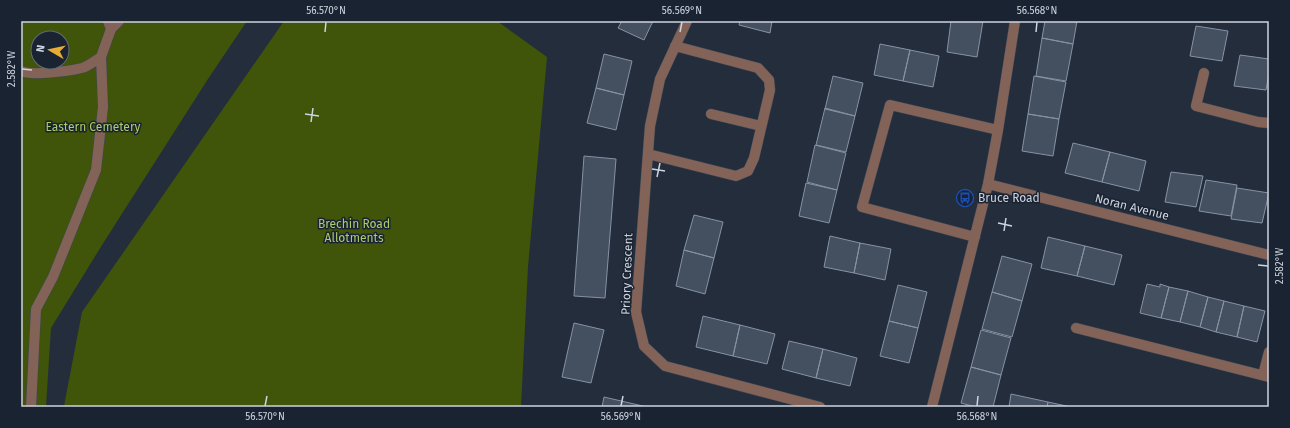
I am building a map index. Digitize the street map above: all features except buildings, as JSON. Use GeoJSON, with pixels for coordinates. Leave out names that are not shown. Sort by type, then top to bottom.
{"type":"FeatureCollection","features":[{"type":"Feature","properties":{"kind":"street"},"geometry":{"type":"LineString","coordinates":[[30,407],[36,309],[53,277],[96,170],[103,107],[101,57],[109,25],[119,21]]}},
{"type":"Feature","properties":{"kind":"street","name":"Priory Crescent"},"geometry":{"type":"LineString","coordinates":[[687,21],[660,80],[650,126],[636,312],[644,346],[665,366],[820,407]]}},
{"type":"Feature","properties":{"kind":"street"},"geometry":{"type":"LineString","coordinates":[[932,407],[988,184],[1015,21]]}},
{"type":"Feature","properties":{"kind":"street"},"geometry":{"type":"LineString","coordinates":[[648,154],[736,176],[748,171],[754,158],[770,90],[769,80],[758,68],[675,46]]}},
{"type":"Feature","properties":{"kind":"street"},"geometry":{"type":"LineString","coordinates":[[23,75],[84,68],[101,57]]}},
{"type":"Feature","properties":{"kind":"street"},"geometry":{"type":"LineString","coordinates":[[1204,73],[1196,106],[1258,122],[1269,123]]}},
{"type":"Feature","properties":{"kind":"street"},"geometry":{"type":"LineString","coordinates":[[975,237],[862,207],[890,106],[998,130]]}},
{"type":"Feature","properties":{"kind":"street"},"geometry":{"type":"LineString","coordinates":[[711,114],[761,126]]}},
{"type":"Feature","properties":{"kind":"street","name":"Noran Avenue"},"geometry":{"type":"LineString","coordinates":[[988,184],[1269,255]]}},
{"type":"Feature","properties":{"kind":"street"},"geometry":{"type":"LineString","coordinates":[[1076,328],[1266,376],[1269,352]]}},
{"type":"Feature","properties":{"kind":"green space","name":"Eastern Cemetery"},"geometry":{"type":"Polygon","coordinates":[[[21,21],[247,21],[208,79],[102,245],[51,328],[46,407],[21,407],[21,21]]]}},
{"type":"Feature","properties":{"kind":"green space","name":"Brechin Road Allotments"},"geometry":{"type":"Polygon","coordinates":[[[284,21],[497,21],[547,57],[528,267],[521,407],[64,406],[82,312],[284,21]]]}},
{"type":"Feature","properties":{"kind":"place","name":"Bruce Road"},"geometry":{"type":"Point","coordinates":[965,198]}}]}
